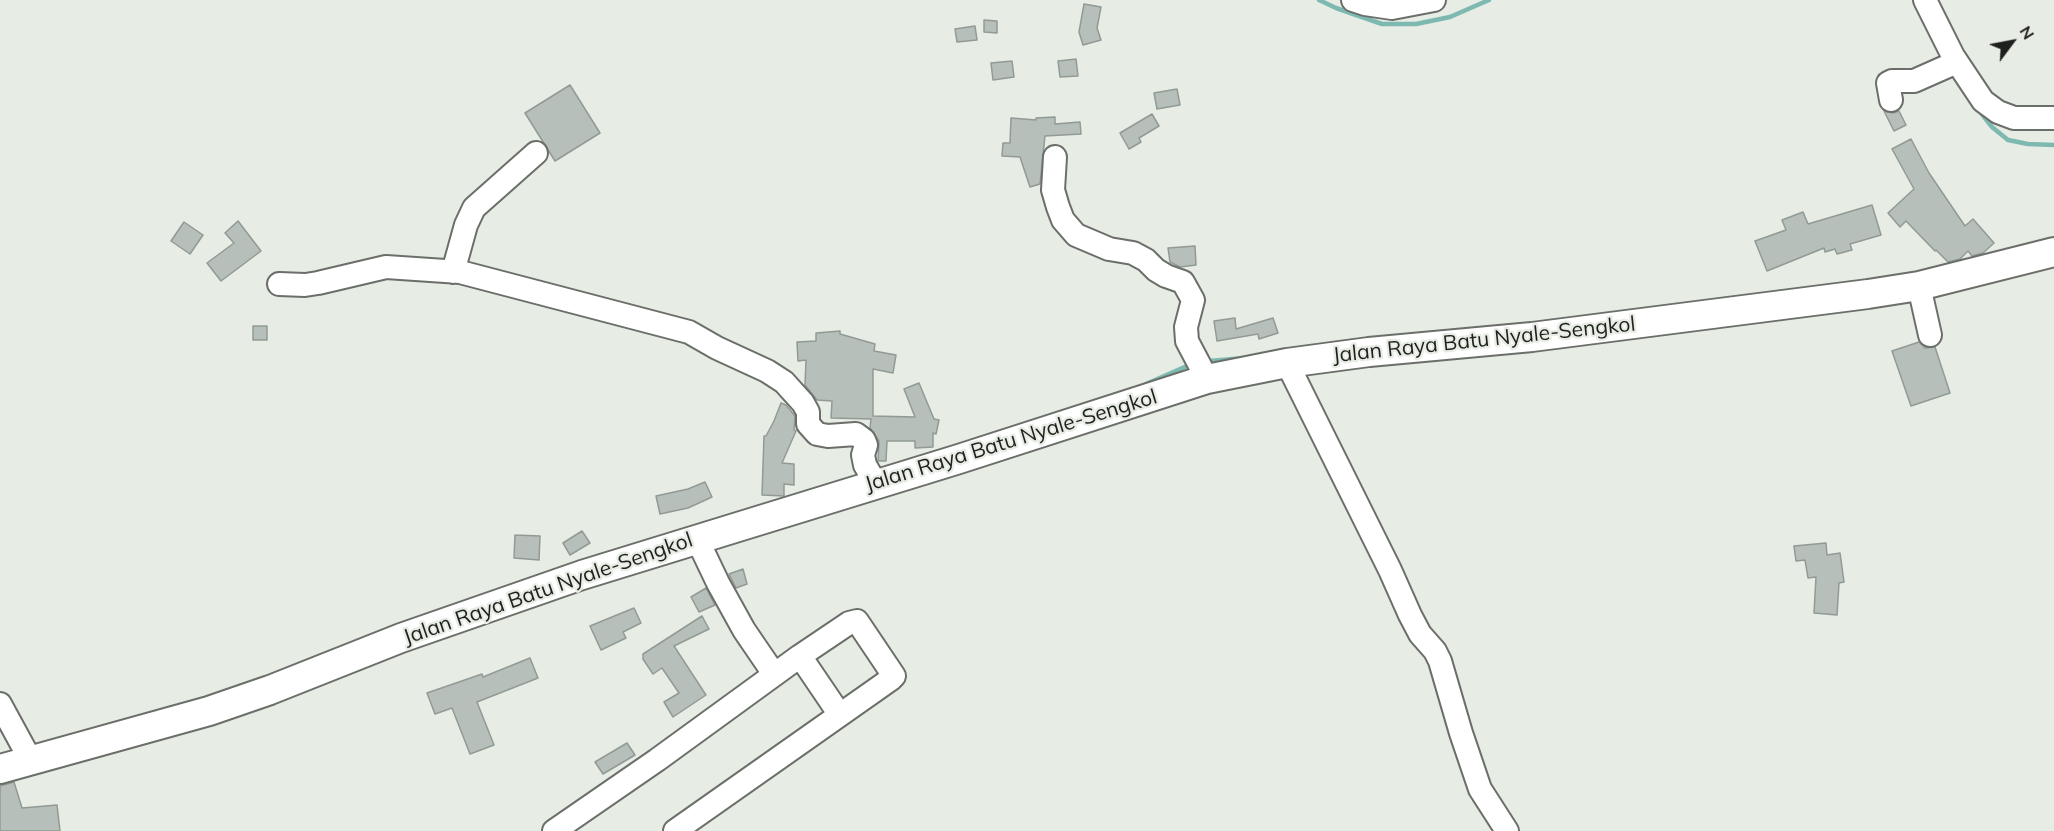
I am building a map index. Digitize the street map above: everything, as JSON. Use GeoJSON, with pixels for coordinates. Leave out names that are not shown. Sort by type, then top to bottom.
{"type":"FeatureCollection","features":[{"type":"Feature","properties":{"kind":"main road","name":"Jalan Raya Batu Nyale-Sengkol"},"geometry":{"type":"LineString","coordinates":[[0,769],[209,711],[270,690],[401,638],[582,575],[1207,379],[1287,363],[1369,352],[1533,337],[1919,286],[2054,252]]}},
{"type":"Feature","properties":{"kind":"street"},"geometry":{"type":"LineString","coordinates":[[1353,0],[1392,8],[1434,0]]}},
{"type":"Feature","properties":{"kind":"street"},"geometry":{"type":"LineString","coordinates":[[1925,0],[1957,62],[1983,102],[1998,112],[2014,118],[2054,118]]}},
{"type":"Feature","properties":{"kind":"street"},"geometry":{"type":"LineString","coordinates":[[1892,100],[1888,83],[1914,81],[1957,62]]}},
{"type":"Feature","properties":{"kind":"street"},"geometry":{"type":"LineString","coordinates":[[453,272],[466,225],[474,208],[537,153]]}},
{"type":"Feature","properties":{"kind":"street"},"geometry":{"type":"LineString","coordinates":[[1055,157],[1053,190],[1063,220],[1076,235],[1109,249],[1133,253],[1166,276],[1183,282],[1193,300],[1186,327],[1187,341],[1207,379]]}},
{"type":"Feature","properties":{"kind":"street"},"geometry":{"type":"LineString","coordinates":[[279,284],[318,283],[386,267],[453,272],[689,332],[767,371],[784,382],[797,395],[808,412],[808,424],[812,430],[821,436],[856,434],[864,440],[865,465],[876,484]]}},
{"type":"Feature","properties":{"kind":"street"},"geometry":{"type":"LineString","coordinates":[[1919,286],[1929,335]]}},
{"type":"Feature","properties":{"kind":"street"},"geometry":{"type":"LineString","coordinates":[[1287,363],[1410,615],[1420,634],[1435,651],[1440,661],[1480,789],[1507,831]]}},
{"type":"Feature","properties":{"kind":"street"},"geometry":{"type":"LineString","coordinates":[[697,539],[744,630],[774,674]]}},
{"type":"Feature","properties":{"kind":"street"},"geometry":{"type":"LineString","coordinates":[[554,831],[665,755],[774,674],[856,621],[894,676],[891,680],[675,831]]}},
{"type":"Feature","properties":{"kind":"street"},"geometry":{"type":"LineString","coordinates":[[800,656],[840,715]]}},
{"type":"Feature","properties":{"kind":"street"},"geometry":{"type":"LineString","coordinates":[[0,704],[31,760]]}},
{"type":"Feature","properties":{"kind":"building"},"geometry":{"type":"Polygon","coordinates":[[[1084,4],[1101,7],[1097,28],[1101,40],[1083,45],[1079,32],[1084,4]]]}},
{"type":"Feature","properties":{"kind":"building"},"geometry":{"type":"Polygon","coordinates":[[[984,20],[997,21],[997,33],[984,32],[984,20]]]}},
{"type":"Feature","properties":{"kind":"building"},"geometry":{"type":"Polygon","coordinates":[[[975,26],[977,40],[957,42],[955,29],[975,26]]]}},
{"type":"Feature","properties":{"kind":"building"},"geometry":{"type":"Polygon","coordinates":[[[1076,59],[1078,76],[1060,77],[1058,61],[1076,59]]]}},
{"type":"Feature","properties":{"kind":"building"},"geometry":{"type":"Polygon","coordinates":[[[1012,61],[1014,77],[993,80],[991,63],[1012,61]]]}},
{"type":"Feature","properties":{"kind":"building"},"geometry":{"type":"Polygon","coordinates":[[[570,85],[600,133],[555,161],[525,113],[570,85]]]}},
{"type":"Feature","properties":{"kind":"building"},"geometry":{"type":"Polygon","coordinates":[[[1177,89],[1180,105],[1157,109],[1154,93],[1177,89]]]}},
{"type":"Feature","properties":{"kind":"building"},"geometry":{"type":"Polygon","coordinates":[[[1884,111],[1893,113],[1899,111],[1906,125],[1894,131],[1884,111]]]}},
{"type":"Feature","properties":{"kind":"building"},"geometry":{"type":"Polygon","coordinates":[[[1152,114],[1159,126],[1139,138],[1141,142],[1129,149],[1120,133],[1152,114]]]}},
{"type":"Feature","properties":{"kind":"building"},"geometry":{"type":"Polygon","coordinates":[[[1055,117],[1055,124],[1080,122],[1081,134],[1045,136],[1040,184],[1030,187],[1020,157],[1002,156],[1003,143],[1010,143],[1011,118],[1036,120],[1036,118],[1055,117]]]}},
{"type":"Feature","properties":{"kind":"building"},"geometry":{"type":"Polygon","coordinates":[[[1911,139],[1929,173],[1965,226],[1973,219],[1994,243],[1983,253],[1972,256],[1968,251],[1960,259],[1948,262],[1906,221],[1900,227],[1888,213],[1914,189],[1892,149],[1911,139]]]}},
{"type":"Feature","properties":{"kind":"building"},"geometry":{"type":"Polygon","coordinates":[[[1872,205],[1881,235],[1850,244],[1852,250],[1837,254],[1835,249],[1825,252],[1824,248],[1767,271],[1755,241],[1786,230],[1782,220],[1803,212],[1808,224],[1872,205]]]}},
{"type":"Feature","properties":{"kind":"building"},"geometry":{"type":"Polygon","coordinates":[[[238,221],[261,251],[221,281],[207,263],[234,243],[225,233],[238,221]]]}},
{"type":"Feature","properties":{"kind":"building"},"geometry":{"type":"Polygon","coordinates":[[[184,222],[203,235],[190,254],[171,241],[184,222]]]}},
{"type":"Feature","properties":{"kind":"building"},"geometry":{"type":"Polygon","coordinates":[[[1195,246],[1196,265],[1180,267],[1170,262],[1168,248],[1195,246]]]}},
{"type":"Feature","properties":{"kind":"building"},"geometry":{"type":"Polygon","coordinates":[[[1235,318],[1236,329],[1273,318],[1278,333],[1259,339],[1258,334],[1217,341],[1214,321],[1235,318]]]}},
{"type":"Feature","properties":{"kind":"building"},"geometry":{"type":"Polygon","coordinates":[[[253,326],[267,326],[267,340],[253,340],[253,326]]]}},
{"type":"Feature","properties":{"kind":"building"},"geometry":{"type":"Polygon","coordinates":[[[840,331],[840,334],[875,344],[874,351],[896,355],[893,373],[873,369],[873,416],[915,417],[904,389],[919,383],[934,419],[939,420],[936,434],[933,433],[933,447],[915,448],[915,441],[887,441],[886,461],[878,461],[879,441],[870,428],[871,419],[831,418],[832,401],[817,400],[805,385],[806,360],[798,361],[797,342],[816,341],[816,333],[840,331]]]}},
{"type":"Feature","properties":{"kind":"building"},"geometry":{"type":"Polygon","coordinates":[[[1919,342],[1925,348],[1935,347],[1950,393],[1911,406],[1892,351],[1919,342]]]}},
{"type":"Feature","properties":{"kind":"building"},"geometry":{"type":"Polygon","coordinates":[[[781,403],[786,405],[795,416],[794,430],[796,431],[782,463],[794,464],[794,485],[784,484],[784,496],[762,495],[764,436],[774,421],[781,403]]]}},
{"type":"Feature","properties":{"kind":"building"},"geometry":{"type":"Polygon","coordinates":[[[705,482],[712,497],[688,508],[660,514],[656,496],[688,489],[705,482]]]}},
{"type":"Feature","properties":{"kind":"building"},"geometry":{"type":"Polygon","coordinates":[[[582,531],[590,543],[570,555],[563,543],[582,531]]]}},
{"type":"Feature","properties":{"kind":"building"},"geometry":{"type":"Polygon","coordinates":[[[515,535],[540,536],[539,560],[514,558],[515,535]]]}},
{"type":"Feature","properties":{"kind":"building"},"geometry":{"type":"Polygon","coordinates":[[[1826,543],[1827,555],[1840,553],[1844,582],[1839,583],[1837,615],[1814,613],[1816,577],[1808,578],[1805,560],[1796,561],[1794,546],[1826,543]]]}},
{"type":"Feature","properties":{"kind":"building"},"geometry":{"type":"Polygon","coordinates":[[[743,569],[747,584],[736,588],[729,574],[743,569]]]}},
{"type":"Feature","properties":{"kind":"building"},"geometry":{"type":"Polygon","coordinates":[[[706,588],[715,605],[699,612],[691,597],[706,588]]]}},
{"type":"Feature","properties":{"kind":"building"},"geometry":{"type":"Polygon","coordinates":[[[634,608],[641,623],[623,632],[626,638],[601,650],[590,626],[634,608]]]}},
{"type":"Feature","properties":{"kind":"building"},"geometry":{"type":"Polygon","coordinates":[[[702,616],[709,629],[674,646],[706,695],[673,717],[664,702],[679,693],[662,668],[653,674],[643,659],[643,654],[702,616]]]}},
{"type":"Feature","properties":{"kind":"building"},"geometry":{"type":"Polygon","coordinates":[[[530,658],[538,678],[477,702],[494,745],[470,754],[452,708],[435,714],[427,693],[482,674],[483,677],[530,658]]]}},
{"type":"Feature","properties":{"kind":"building"},"geometry":{"type":"Polygon","coordinates":[[[627,743],[635,755],[603,774],[595,762],[627,743]]]}},
{"type":"Feature","properties":{"kind":"building"},"geometry":{"type":"Polygon","coordinates":[[[14,782],[22,808],[57,805],[60,831],[0,831],[0,786],[14,782]]]}},
{"type":"Feature","properties":{"kind":"waterway"},"geometry":{"type":"LineString","coordinates":[[1319,0],[1382,24],[1416,24],[1450,17],[1489,0]]}},
{"type":"Feature","properties":{"kind":"waterway"},"geometry":{"type":"LineString","coordinates":[[1978,109],[1992,127],[2008,140],[2028,144],[2054,145]]}},
{"type":"Feature","properties":{"kind":"waterway"},"geometry":{"type":"LineString","coordinates":[[1209,361],[1245,358]]}},
{"type":"Feature","properties":{"kind":"waterway"},"geometry":{"type":"LineString","coordinates":[[1146,384],[1187,366]]}}]}
